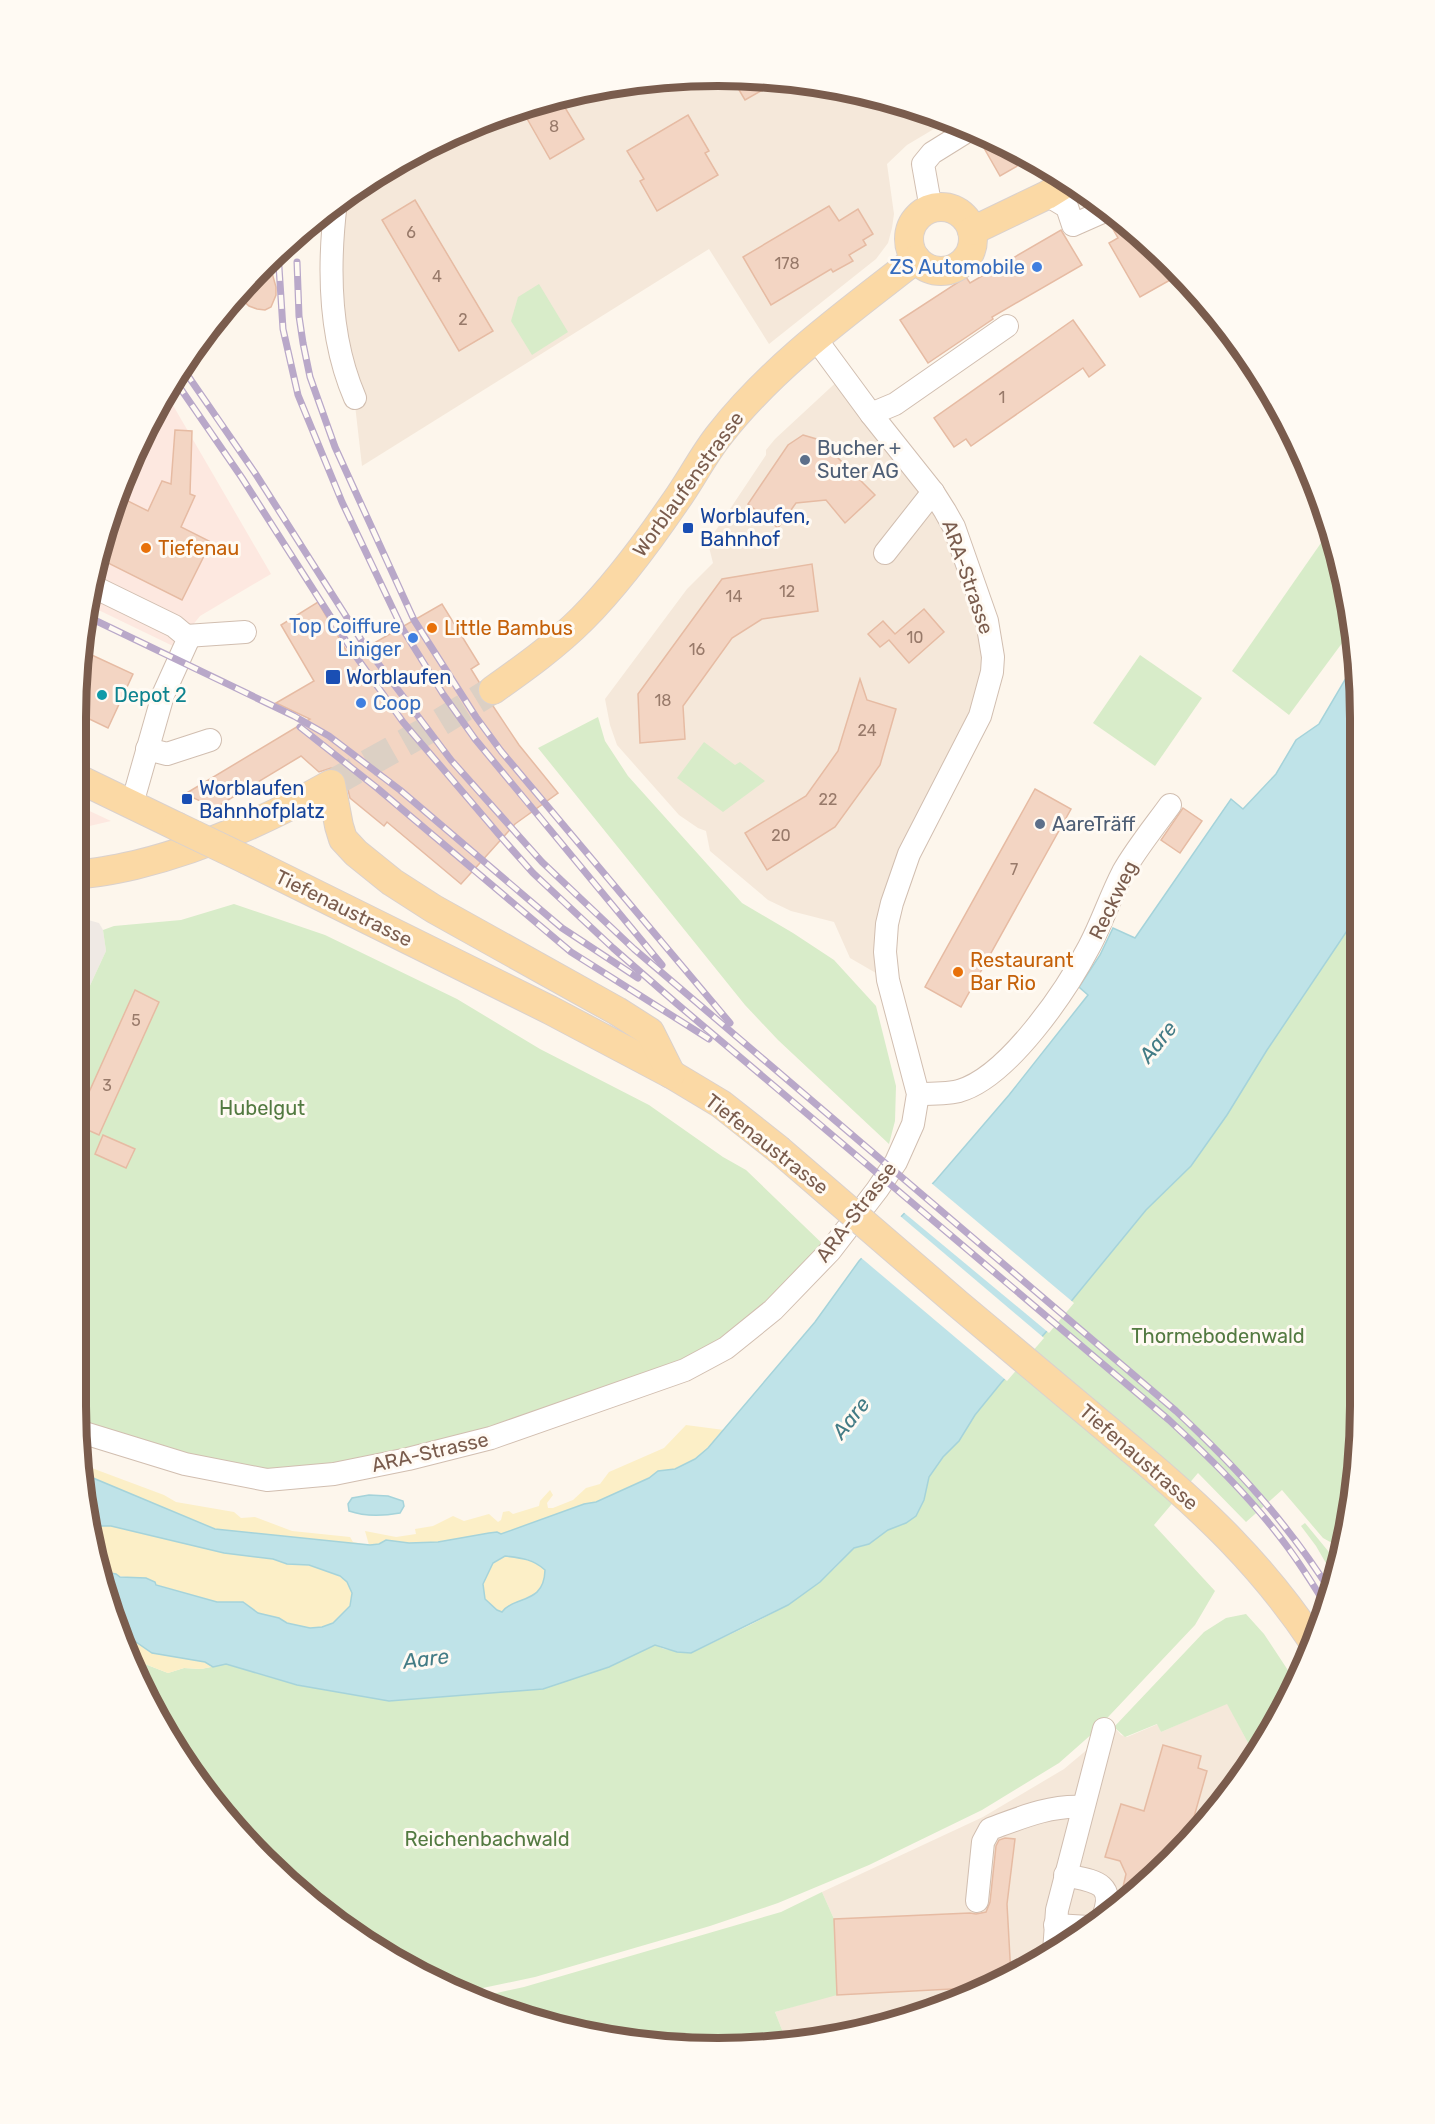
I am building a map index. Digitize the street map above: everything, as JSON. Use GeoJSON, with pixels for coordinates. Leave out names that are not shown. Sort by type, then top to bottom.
{"type":"FeatureCollection","features":[{"type":"Feature","properties":{"kind":"main road"},"geometry":{"type":"LineString","coordinates":[[972,231],[1057,188]]}},
{"type":"Feature","properties":{"kind":"main road"},"geometry":{"type":"LineString","coordinates":[[931,208],[953,209],[964,216],[972,231],[972,248],[969,255],[958,267],[946,271],[934,271],[921,264],[910,248],[909,233],[918,217],[931,208]]}},
{"type":"Feature","properties":{"kind":"main road","name":"Worblaufenstrasse"},"geometry":{"type":"LineString","coordinates":[[493,690],[560,640],[603,597],[651,537],[719,435],[760,389],[816,338],[916,259]]}},
{"type":"Feature","properties":{"kind":"main road","name":"Tiefenaustrasse"},"geometry":{"type":"LineString","coordinates":[[86,782],[550,1010],[671,1074],[721,1104],[749,1125],[1183,1492],[1255,1564],[1277,1590],[1307,1633]]}},
{"type":"Feature","properties":{"kind":"main road"},"geometry":{"type":"LineString","coordinates":[[86,873],[167,857],[222,838],[290,807],[331,784],[343,839],[356,853],[392,882],[434,909],[617,1011],[650,1032],[671,1074]]}},
{"type":"Feature","properties":{"kind":"street"},"geometry":{"type":"LineString","coordinates":[[931,208],[923,164],[932,153],[960,135]]}},
{"type":"Feature","properties":{"kind":"street"},"geometry":{"type":"LineString","coordinates":[[1057,188],[1068,207],[1073,225],[1099,214]]}},
{"type":"Feature","properties":{"kind":"street"},"geometry":{"type":"LineString","coordinates":[[335,214],[334,306],[340,351],[355,398]]}},
{"type":"Feature","properties":{"kind":"street"},"geometry":{"type":"LineString","coordinates":[[871,414],[896,404],[1007,326]]}},
{"type":"Feature","properties":{"kind":"street","name":"ARA-Strasse"},"geometry":{"type":"LineString","coordinates":[[87,1434],[185,1464],[267,1480],[334,1474],[408,1459],[492,1438],[685,1370],[733,1343],[773,1310],[830,1251],[896,1162],[913,1124],[918,1094],[888,980],[885,952],[887,924],[909,854],[980,716],[993,672],[991,643],[987,621],[954,527],[933,492],[871,414],[816,338]]}},
{"type":"Feature","properties":{"kind":"street"},"geometry":{"type":"LineString","coordinates":[[885,553],[933,492]]}},
{"type":"Feature","properties":{"kind":"street"},"geometry":{"type":"LineString","coordinates":[[99,589],[174,626],[186,636],[245,632]]}},
{"type":"Feature","properties":{"kind":"street"},"geometry":{"type":"LineString","coordinates":[[132,804],[163,694],[187,645],[186,636]]}},
{"type":"Feature","properties":{"kind":"street"},"geometry":{"type":"LineString","coordinates":[[147,749],[167,754],[210,740]]}},
{"type":"Feature","properties":{"kind":"street","name":"Reckweg"},"geometry":{"type":"LineString","coordinates":[[918,1094],[945,1094],[977,1083],[995,1069],[1035,1028],[1069,981],[1088,949],[1125,869],[1170,804]]}},
{"type":"Feature","properties":{"kind":"street"},"geometry":{"type":"LineString","coordinates":[[1054,1941],[1055,1925],[1065,1875],[1104,1729]]}},
{"type":"Feature","properties":{"kind":"street"},"geometry":{"type":"LineString","coordinates":[[977,1901],[983,1842],[990,1829],[1043,1811],[1070,1806],[1083,1807]]}},
{"type":"Feature","properties":{"kind":"street"},"geometry":{"type":"LineString","coordinates":[[1065,1875],[1093,1881],[1102,1886],[1107,1893],[1106,1905]]}},
{"type":"Feature","properties":{"kind":"street"},"geometry":{"type":"LineString","coordinates":[[1055,1925],[1077,1926]]}},
{"type":"Feature","properties":{"kind":"shaded area"},"geometry":{"type":"Polygon","coordinates":[[[718,86],[800,91],[881,107],[939,126],[907,145],[887,164],[894,214],[888,243],[876,259],[769,344],[709,249],[362,466],[335,215],[366,192],[438,151],[476,134],[554,107],[635,91],[718,86]]]}},
{"type":"Feature","properties":{"kind":"shaded area"},"geometry":{"type":"Polygon","coordinates":[[[843,376],[933,492],[992,672],[909,854],[888,980],[850,958],[834,922],[791,911],[768,900],[710,851],[706,831],[679,815],[617,745],[605,699],[687,589],[713,563],[709,547],[710,539],[766,455],[766,450],[843,376]]]}},
{"type":"Feature","properties":{"kind":"shaded area"},"geometry":{"type":"Polygon","coordinates":[[[170,401],[271,574],[200,616],[175,647],[96,609],[107,554],[119,514],[151,438],[170,401]]]}},
{"type":"Feature","properties":{"kind":"shaded area"},"geometry":{"type":"Polygon","coordinates":[[[86,809],[111,821],[86,827],[86,809]]]}},
{"type":"Feature","properties":{"kind":"shaded area"},"geometry":{"type":"Polygon","coordinates":[[[86,919],[99,923],[103,930],[106,951],[86,994],[86,919]]]}},
{"type":"Feature","properties":{"kind":"shaded area"},"geometry":{"type":"Polygon","coordinates":[[[1227,1703],[1250,1747],[1193,1823],[1134,1882],[1102,1908],[1033,1954],[959,1990],[881,2017],[784,2035],[775,2012],[837,1994],[834,1919],[822,1892],[983,1817],[1064,1769],[1114,1727],[1121,1735],[1127,1737],[1158,1724],[1161,1732],[1227,1703]]]}},
{"type":"Feature","properties":{"kind":"green space"},"geometry":{"type":"Polygon","coordinates":[[[539,284],[568,332],[532,355],[511,321],[518,297],[539,284]]]}},
{"type":"Feature","properties":{"kind":"green space"},"geometry":{"type":"Polygon","coordinates":[[[1324,539],[1337,594],[1344,640],[1289,715],[1232,671],[1324,539]]]}},
{"type":"Feature","properties":{"kind":"green space"},"geometry":{"type":"Polygon","coordinates":[[[1140,655],[1202,698],[1155,766],[1093,723],[1140,655]]]}},
{"type":"Feature","properties":{"kind":"green space"},"geometry":{"type":"Polygon","coordinates":[[[598,717],[605,741],[628,776],[742,903],[834,960],[876,1006],[896,1086],[895,1121],[889,1144],[778,1040],[745,1005],[538,748],[598,717]]]}},
{"type":"Feature","properties":{"kind":"green space"},"geometry":{"type":"Polygon","coordinates":[[[704,742],[735,765],[740,762],[765,781],[723,812],[677,778],[704,742]]]}},
{"type":"Feature","properties":{"kind":"green space","name":"Hubelgut"},"geometry":{"type":"Polygon","coordinates":[[[234,904],[325,935],[457,999],[540,1049],[649,1105],[723,1157],[746,1170],[830,1251],[739,1338],[520,1429],[267,1480],[87,1433],[86,994],[106,951],[103,930],[114,926],[181,920],[234,904]]]}},
{"type":"Feature","properties":{"kind":"green space","name":"Reichenbachwald"},"geometry":{"type":"Polygon","coordinates":[[[1350,926],[1350,1406],[1344,1489],[1334,1544],[1323,1538],[1282,1490],[1246,1522],[1198,1473],[1154,1525],[1215,1591],[1195,1625],[1093,1733],[1059,1763],[982,1810],[869,1865],[778,1903],[710,1926],[535,1977],[475,1990],[401,1954],[366,1932],[301,1882],[242,1823],[192,1758],[170,1723],[140,1662],[168,1673],[184,1668],[201,1669],[226,1664],[297,1685],[389,1701],[543,1689],[609,1667],[655,1645],[664,1649],[691,1653],[788,1605],[835,1568],[854,1548],[869,1544],[888,1530],[906,1523],[924,1500],[929,1477],[943,1457],[959,1441],[975,1415],[1146,1210],[1191,1166],[1227,1115],[1267,1050],[1350,926]]]}},
{"type":"Feature","properties":{"kind":"green space"},"geometry":{"type":"Polygon","coordinates":[[[1305,1523],[1331,1555],[1329,1568],[1316,1546],[1301,1526],[1305,1523]]]}},
{"type":"Feature","properties":{"kind":"green space"},"geometry":{"type":"Polygon","coordinates":[[[1246,1614],[1264,1634],[1290,1673],[1265,1723],[1250,1747],[1227,1704],[1161,1732],[1157,1724],[1125,1737],[1114,1727],[1204,1632],[1226,1618],[1246,1614]]]}},
{"type":"Feature","properties":{"kind":"green space"},"geometry":{"type":"Polygon","coordinates":[[[822,1892],[834,1919],[837,1995],[775,2012],[784,2035],[718,2038],[635,2033],[554,2017],[488,1995],[524,1987],[781,1912],[822,1892]]]}},
{"type":"Feature","properties":{"kind":"sand"},"geometry":{"type":"Polygon","coordinates":[[[686,1425],[724,1430],[726,1441],[599,1518],[336,1574],[350,1586],[352,1593],[350,1606],[333,1623],[310,1628],[258,1613],[244,1602],[217,1602],[129,1577],[108,1573],[98,1530],[89,1467],[164,1495],[176,1502],[234,1512],[241,1518],[255,1517],[292,1531],[350,1537],[353,1542],[369,1545],[365,1531],[396,1537],[416,1534],[415,1529],[433,1526],[453,1516],[464,1521],[489,1514],[498,1522],[503,1512],[509,1511],[513,1514],[539,1506],[540,1501],[550,1490],[553,1495],[547,1503],[548,1508],[553,1508],[573,1500],[586,1488],[600,1484],[609,1472],[664,1448],[686,1425]]]}},
{"type":"Feature","properties":{"kind":"sand"},"geometry":{"type":"Polygon","coordinates":[[[505,1556],[531,1561],[545,1570],[540,1589],[534,1595],[514,1603],[502,1612],[485,1599],[483,1584],[493,1563],[505,1556]]]}},
{"type":"Feature","properties":{"kind":"sand"},"geometry":{"type":"Polygon","coordinates":[[[129,1634],[226,1664],[201,1669],[184,1668],[168,1673],[140,1662],[129,1634]]]}},
{"type":"Feature","properties":{"kind":"water","name":"Aare"},"geometry":{"type":"Polygon","coordinates":[[[1348,675],[1350,926],[1191,1166],[1146,1210],[975,1415],[959,1441],[943,1457],[929,1477],[924,1500],[916,1516],[888,1530],[869,1544],[854,1548],[820,1582],[788,1605],[691,1653],[677,1652],[655,1645],[609,1667],[543,1689],[389,1701],[297,1685],[226,1664],[213,1667],[205,1662],[152,1653],[131,1640],[108,1573],[120,1577],[146,1578],[155,1582],[156,1585],[217,1602],[243,1602],[258,1613],[310,1628],[333,1623],[350,1606],[352,1593],[347,1582],[340,1576],[309,1565],[287,1564],[273,1559],[224,1553],[111,1526],[100,1526],[98,1528],[90,1477],[215,1529],[370,1545],[386,1540],[409,1543],[438,1542],[489,1533],[501,1534],[584,1504],[596,1502],[649,1478],[658,1471],[675,1469],[695,1459],[708,1448],[815,1322],[859,1261],[936,1180],[1009,1095],[1088,995],[1079,987],[1100,955],[1113,928],[1135,938],[1231,799],[1243,809],[1276,774],[1296,740],[1319,724],[1348,675]],[[505,1556],[493,1563],[483,1584],[485,1599],[497,1610],[502,1612],[540,1589],[545,1570],[527,1560],[505,1556]]]}},
{"type":"Feature","properties":{"kind":"water"},"geometry":{"type":"Polygon","coordinates":[[[369,1495],[388,1496],[403,1501],[404,1506],[400,1513],[387,1515],[368,1515],[349,1511],[348,1504],[352,1498],[369,1495]]]}},
{"type":"Feature","properties":{"kind":"pier"},"geometry":{"type":"Polygon","coordinates":[[[930,1182],[1074,1303],[1049,1333],[902,1211],[930,1182]]]}},
{"type":"Feature","properties":{"kind":"pier"},"geometry":{"type":"Polygon","coordinates":[[[899,1215],[1044,1338],[1007,1381],[859,1256],[899,1215]]]}},
{"type":"Feature","properties":{"kind":"building"},"geometry":{"type":"Polygon","coordinates":[[[737,86],[766,88],[745,100],[737,86]]]}},
{"type":"Feature","properties":{"kind":"building"},"geometry":{"type":"Polygon","coordinates":[[[563,105],[584,139],[550,159],[525,116],[563,105]]]}},
{"type":"Feature","properties":{"kind":"building"},"geometry":{"type":"Polygon","coordinates":[[[688,115],[709,151],[705,153],[718,175],[657,211],[640,181],[644,179],[627,151],[688,115]]]}},
{"type":"Feature","properties":{"kind":"building"},"geometry":{"type":"Polygon","coordinates":[[[987,146],[1021,164],[1000,176],[984,148],[987,146]]]}},
{"type":"Feature","properties":{"kind":"building"},"geometry":{"type":"Polygon","coordinates":[[[415,200],[493,331],[459,351],[382,220],[415,200]]]}},
{"type":"Feature","properties":{"kind":"building"},"geometry":{"type":"Polygon","coordinates":[[[829,206],[839,221],[858,209],[873,234],[863,240],[866,245],[849,255],[853,261],[833,272],[831,269],[771,305],[743,257],[829,206]]]}},
{"type":"Feature","properties":{"kind":"building"},"geometry":{"type":"Polygon","coordinates":[[[1110,224],[1134,242],[1172,279],[1140,297],[1109,243],[1118,238],[1110,224]]]}},
{"type":"Feature","properties":{"kind":"building"},"geometry":{"type":"Polygon","coordinates":[[[1061,230],[1082,265],[992,317],[993,319],[928,363],[900,320],[966,277],[970,283],[1061,230]]]}},
{"type":"Feature","properties":{"kind":"building"},"geometry":{"type":"Polygon","coordinates":[[[271,271],[276,295],[271,307],[265,310],[249,306],[243,300],[271,271]]]}},
{"type":"Feature","properties":{"kind":"building"},"geometry":{"type":"Polygon","coordinates":[[[1073,320],[1105,365],[1089,377],[1083,368],[971,446],[966,439],[954,447],[934,418],[1073,320]]]}},
{"type":"Feature","properties":{"kind":"building"},"geometry":{"type":"Polygon","coordinates":[[[175,430],[192,431],[190,494],[195,496],[181,527],[211,542],[182,600],[105,562],[125,499],[148,511],[162,481],[171,484],[175,430]]]}},
{"type":"Feature","properties":{"kind":"building"},"geometry":{"type":"Polygon","coordinates":[[[803,435],[820,440],[875,495],[845,523],[826,500],[796,503],[778,528],[748,504],[788,445],[803,435]]]}},
{"type":"Feature","properties":{"kind":"building"},"geometry":{"type":"Polygon","coordinates":[[[812,564],[818,611],[762,619],[732,638],[683,706],[685,739],[640,743],[638,694],[722,579],[812,564]]]}},
{"type":"Feature","properties":{"kind":"building"},"geometry":{"type":"Polygon","coordinates":[[[318,602],[350,657],[442,604],[479,664],[471,669],[479,682],[477,691],[479,699],[486,705],[493,706],[519,745],[558,793],[515,824],[461,884],[387,822],[384,826],[350,798],[344,774],[338,769],[331,768],[319,772],[301,756],[215,808],[185,794],[310,719],[276,703],[314,681],[281,625],[318,602]]]}},
{"type":"Feature","properties":{"kind":"building"},"geometry":{"type":"Polygon","coordinates":[[[924,609],[944,632],[909,663],[889,640],[880,647],[868,634],[883,621],[895,634],[924,609]]]}},
{"type":"Feature","properties":{"kind":"building","name":"Depot 2"},"geometry":{"type":"Polygon","coordinates":[[[89,654],[133,674],[108,728],[86,717],[89,654]]]}},
{"type":"Feature","properties":{"kind":"building"},"geometry":{"type":"Polygon","coordinates":[[[860,679],[867,700],[896,709],[880,765],[835,827],[767,870],[745,833],[806,796],[838,751],[860,679]]]}},
{"type":"Feature","properties":{"kind":"building"},"geometry":{"type":"Polygon","coordinates":[[[1035,789],[1071,809],[961,1007],[925,987],[1035,789]]]}},
{"type":"Feature","properties":{"kind":"building"},"geometry":{"type":"Polygon","coordinates":[[[1183,808],[1202,821],[1180,853],[1161,840],[1183,808]]]}},
{"type":"Feature","properties":{"kind":"building"},"geometry":{"type":"Polygon","coordinates":[[[135,990],[159,1002],[99,1135],[86,1129],[86,1099],[135,990]]]}},
{"type":"Feature","properties":{"kind":"building"},"geometry":{"type":"Polygon","coordinates":[[[103,1135],[135,1149],[126,1168],[95,1154],[103,1135]]]}},
{"type":"Feature","properties":{"kind":"building"},"geometry":{"type":"Polygon","coordinates":[[[1163,1745],[1201,1756],[1198,1768],[1207,1771],[1192,1824],[1134,1882],[1127,1888],[1123,1887],[1126,1874],[1120,1861],[1105,1857],[1121,1804],[1144,1811],[1163,1745]]]}},
{"type":"Feature","properties":{"kind":"building"},"geometry":{"type":"Polygon","coordinates":[[[1015,1839],[1007,1904],[1010,1966],[962,1988],[837,1995],[834,1919],[986,1912],[990,1902],[996,1846],[999,1840],[1015,1839]]]}},
{"type":"Feature","properties":{"kind":"tunnel"},"geometry":{"type":"LineString","coordinates":[[331,784],[426,731],[493,690]]}},
{"type":"Feature","properties":{"kind":"railway"},"geometry":{"type":"LineString","coordinates":[[297,262],[299,316],[310,377],[335,447],[414,620],[476,717],[501,751],[730,1023]]}},
{"type":"Feature","properties":{"kind":"railway"},"geometry":{"type":"LineString","coordinates":[[279,267],[283,329],[298,395],[342,502],[402,628],[443,694],[475,739],[662,965]]}},
{"type":"Feature","properties":{"kind":"railway"},"geometry":{"type":"LineString","coordinates":[[187,374],[255,473],[365,646],[451,760],[542,862],[634,949],[1176,1411],[1260,1496],[1324,1582]]}},
{"type":"Feature","properties":{"kind":"railway"},"geometry":{"type":"LineString","coordinates":[[179,387],[242,478],[355,655],[403,722],[533,873],[676,1003],[1169,1420],[1216,1465],[1273,1528],[1320,1596]]}},
{"type":"Feature","properties":{"kind":"railway"},"geometry":{"type":"LineString","coordinates":[[94,620],[294,716],[329,736],[400,790],[562,928],[638,978]]}},
{"type":"Feature","properties":{"kind":"railway"},"geometry":{"type":"LineString","coordinates":[[300,727],[377,788],[571,952],[709,1039]]}},
{"type":"Feature","properties":{"kind":"place","name":"ZS Automobile"},"geometry":{"type":"Point","coordinates":[1037,267]}},
{"type":"Feature","properties":{"kind":"place","name":"Bucher + Suter AG"},"geometry":{"type":"Point","coordinates":[805,460]}},
{"type":"Feature","properties":{"kind":"place","name":"Worblaufen, Bahnhof"},"geometry":{"type":"Point","coordinates":[688,528]}},
{"type":"Feature","properties":{"kind":"place","name":"Tiefenau"},"geometry":{"type":"Point","coordinates":[146,548]}},
{"type":"Feature","properties":{"kind":"place","name":"Little Bambus"},"geometry":{"type":"Point","coordinates":[432,628]}},
{"type":"Feature","properties":{"kind":"place","name":"Top Coiffure Liniger"},"geometry":{"type":"Point","coordinates":[413,638]}},
{"type":"Feature","properties":{"kind":"place","name":"Worblaufen"},"geometry":{"type":"Point","coordinates":[333,677]}},
{"type":"Feature","properties":{"kind":"place","name":"Depot 2"},"geometry":{"type":"Point","coordinates":[102,695]}},
{"type":"Feature","properties":{"kind":"place","name":"Coop"},"geometry":{"type":"Point","coordinates":[361,703]}},
{"type":"Feature","properties":{"kind":"place","name":"Worblaufen Bahnhofplatz"},"geometry":{"type":"Point","coordinates":[187,799]}},
{"type":"Feature","properties":{"kind":"place","name":"AareTräff"},"geometry":{"type":"Point","coordinates":[1040,824]}},
{"type":"Feature","properties":{"kind":"place","name":"Restaurant Bar Rio"},"geometry":{"type":"Point","coordinates":[958,972]}},
{"type":"Feature","properties":{"kind":"park label","name":"Thormebodenwald"},"geometry":{"type":"Point","coordinates":[1218,1336]}}]}
